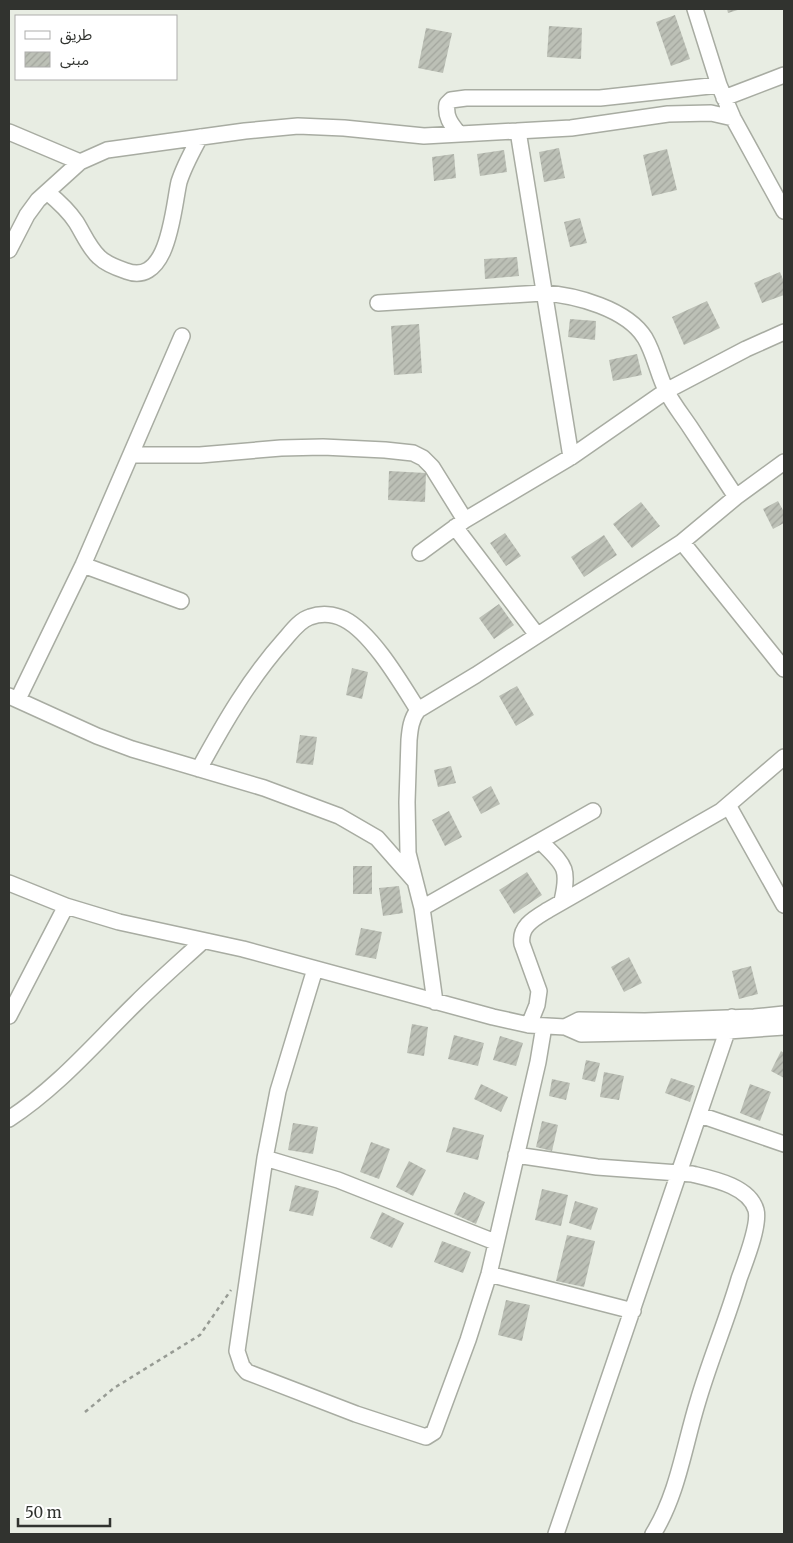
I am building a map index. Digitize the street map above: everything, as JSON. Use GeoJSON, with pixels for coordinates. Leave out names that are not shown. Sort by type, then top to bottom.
{"type":"FeatureCollection","features":[{"type":"Feature","properties":{"kind":"street"},"geometry":{"type":"LineString","coordinates":[[695,9],[721,91],[733,118],[784,211]]}},
{"type":"Feature","properties":{"kind":"street"},"geometry":{"type":"LineString","coordinates":[[459,134],[450,123],[447,115],[447,104],[451,100],[466,98],[600,98],[721,91],[784,75]]}},
{"type":"Feature","properties":{"kind":"street"},"geometry":{"type":"LineString","coordinates":[[9,250],[27,215],[47,192],[80,162],[107,150],[254,130],[298,126],[344,128],[424,136],[571,128],[668,114],[711,113],[733,118]]}},
{"type":"Feature","properties":{"kind":"street"},"geometry":{"type":"LineString","coordinates":[[518,131],[571,457]]}},
{"type":"Feature","properties":{"kind":"street"},"geometry":{"type":"LineString","coordinates":[[9,132],[80,162]]}},
{"type":"Feature","properties":{"kind":"street"},"geometry":{"type":"LineString","coordinates":[[47,192],[68,210],[98,256],[119,268],[134,274],[140,274],[157,262],[166,245],[180,182],[186,164],[200,137]]}},
{"type":"Feature","properties":{"kind":"street"},"geometry":{"type":"LineString","coordinates":[[378,303],[543,293],[562,294],[587,301],[611,311],[631,322],[644,336],[666,391],[736,498]]}},
{"type":"Feature","properties":{"kind":"street"},"geometry":{"type":"LineString","coordinates":[[420,553],[460,524],[571,457],[666,391],[746,349],[784,332]]}},
{"type":"Feature","properties":{"kind":"street"},"geometry":{"type":"LineString","coordinates":[[182,336],[83,564],[13,698],[97,736],[132,749],[264,788],[303,801],[346,820],[376,838],[415,882]]}},
{"type":"Feature","properties":{"kind":"street"},"geometry":{"type":"LineString","coordinates":[[131,455],[200,456],[280,448],[314,447],[385,450],[413,454],[426,461],[437,474],[460,524],[537,635]]}},
{"type":"Feature","properties":{"kind":"street"},"geometry":{"type":"LineString","coordinates":[[435,1002],[422,908],[407,842],[407,777],[410,728],[414,715],[418,710],[476,675],[682,542],[784,462]]}},
{"type":"Feature","properties":{"kind":"street"},"geometry":{"type":"LineString","coordinates":[[682,542],[784,669]]}},
{"type":"Feature","properties":{"kind":"street"},"geometry":{"type":"LineString","coordinates":[[83,564],[181,601]]}},
{"type":"Feature","properties":{"kind":"street"},"geometry":{"type":"LineString","coordinates":[[199,769],[225,722],[271,654],[301,622],[320,614],[334,615],[353,624],[383,658],[418,710]]}},
{"type":"Feature","properties":{"kind":"street"},"geometry":{"type":"LineString","coordinates":[[315,969],[278,1091],[265,1158],[237,1352],[242,1366],[247,1372],[426,1437],[433,1434],[437,1426],[489,1274],[538,1062],[536,1026],[539,991],[521,938],[528,923],[535,917],[703,822],[728,805],[784,757]]}},
{"type":"Feature","properties":{"kind":"street"},"geometry":{"type":"LineString","coordinates":[[728,805],[784,905]]}},
{"type":"Feature","properties":{"kind":"street"},"geometry":{"type":"LineString","coordinates":[[422,908],[593,811]]}},
{"type":"Feature","properties":{"kind":"street"},"geometry":{"type":"LineString","coordinates":[[540,841],[564,866],[566,882],[562,902]]}},
{"type":"Feature","properties":{"kind":"street"},"geometry":{"type":"LineString","coordinates":[[9,883],[66,906],[119,922],[243,949],[435,1002],[536,1026],[565,1027],[581,1034],[730,1024],[784,1014]]}},
{"type":"Feature","properties":{"kind":"street"},"geometry":{"type":"LineString","coordinates":[[9,1016],[66,906]]}},
{"type":"Feature","properties":{"kind":"street"},"geometry":{"type":"LineString","coordinates":[[9,1119],[76,1065],[135,1004],[203,941]]}},
{"type":"Feature","properties":{"kind":"street"},"geometry":{"type":"LineString","coordinates":[[730,1024],[784,1027]]}},
{"type":"Feature","properties":{"kind":"street"},"geometry":{"type":"LineString","coordinates":[[556,1534],[730,1024]]}},
{"type":"Feature","properties":{"kind":"street"},"geometry":{"type":"LineString","coordinates":[[700,1115],[784,1144]]}},
{"type":"Feature","properties":{"kind":"street"},"geometry":{"type":"LineString","coordinates":[[516,1155],[597,1167],[692,1174],[713,1179],[746,1194],[755,1208],[757,1222],[737,1287],[702,1387],[676,1483],[670,1501],[653,1534]]}},
{"type":"Feature","properties":{"kind":"street"},"geometry":{"type":"LineString","coordinates":[[265,1158],[338,1180],[495,1242]]}},
{"type":"Feature","properties":{"kind":"street"},"geometry":{"type":"LineString","coordinates":[[489,1274],[633,1311]]}},
{"type":"Feature","properties":{"kind":"path"},"geometry":{"type":"LineString","coordinates":[[85,1412],[114,1388],[200,1335],[234,1286]]}},
{"type":"Feature","properties":{"kind":"building"},"geometry":{"type":"Polygon","coordinates":[[[727,9],[741,9],[728,13],[727,9]]]}},
{"type":"Feature","properties":{"kind":"building"},"geometry":{"type":"Polygon","coordinates":[[[675,15],[690,59],[671,66],[656,22],[675,15]]]}},
{"type":"Feature","properties":{"kind":"building"},"geometry":{"type":"Polygon","coordinates":[[[549,26],[582,28],[581,59],[547,57],[549,26]]]}},
{"type":"Feature","properties":{"kind":"building"},"geometry":{"type":"Polygon","coordinates":[[[426,28],[452,33],[443,73],[418,68],[426,28]]]}},
{"type":"Feature","properties":{"kind":"building"},"geometry":{"type":"Polygon","coordinates":[[[559,148],[565,178],[544,182],[539,152],[559,148]]]}},
{"type":"Feature","properties":{"kind":"building"},"geometry":{"type":"Polygon","coordinates":[[[667,149],[677,190],[652,196],[643,155],[667,149]]]}},
{"type":"Feature","properties":{"kind":"building"},"geometry":{"type":"Polygon","coordinates":[[[504,150],[507,172],[480,176],[477,154],[504,150]]]}},
{"type":"Feature","properties":{"kind":"building"},"geometry":{"type":"Polygon","coordinates":[[[454,154],[456,178],[434,181],[432,157],[454,154]]]}},
{"type":"Feature","properties":{"kind":"building"},"geometry":{"type":"Polygon","coordinates":[[[580,218],[587,243],[570,247],[564,222],[580,218]]]}},
{"type":"Feature","properties":{"kind":"building"},"geometry":{"type":"Polygon","coordinates":[[[517,257],[519,276],[485,279],[484,259],[517,257]]]}},
{"type":"Feature","properties":{"kind":"building"},"geometry":{"type":"Polygon","coordinates":[[[780,272],[784,282],[784,295],[762,303],[754,283],[780,272]]]}},
{"type":"Feature","properties":{"kind":"building"},"geometry":{"type":"Polygon","coordinates":[[[707,301],[720,328],[684,345],[672,317],[707,301]]]}},
{"type":"Feature","properties":{"kind":"building"},"geometry":{"type":"Polygon","coordinates":[[[570,319],[596,321],[595,340],[568,337],[570,319]]]}},
{"type":"Feature","properties":{"kind":"building"},"geometry":{"type":"Polygon","coordinates":[[[419,324],[422,373],[394,375],[391,326],[419,324]]]}},
{"type":"Feature","properties":{"kind":"building"},"geometry":{"type":"Polygon","coordinates":[[[637,354],[642,375],[613,381],[609,360],[637,354]]]}},
{"type":"Feature","properties":{"kind":"building"},"geometry":{"type":"Polygon","coordinates":[[[389,471],[426,473],[425,502],[388,500],[389,471]]]}},
{"type":"Feature","properties":{"kind":"building"},"geometry":{"type":"Polygon","coordinates":[[[778,501],[784,512],[784,523],[773,529],[763,509],[778,501]]]}},
{"type":"Feature","properties":{"kind":"building"},"geometry":{"type":"Polygon","coordinates":[[[641,502],[660,526],[632,548],[613,524],[641,502]]]}},
{"type":"Feature","properties":{"kind":"building"},"geometry":{"type":"Polygon","coordinates":[[[505,533],[521,556],[506,566],[490,543],[505,533]]]}},
{"type":"Feature","properties":{"kind":"building"},"geometry":{"type":"Polygon","coordinates":[[[604,535],[617,555],[584,577],[571,557],[604,535]]]}},
{"type":"Feature","properties":{"kind":"building"},"geometry":{"type":"Polygon","coordinates":[[[499,604],[514,625],[494,639],[479,618],[499,604]]]}},
{"type":"Feature","properties":{"kind":"building"},"geometry":{"type":"Polygon","coordinates":[[[352,668],[368,672],[362,699],[346,695],[352,668]]]}},
{"type":"Feature","properties":{"kind":"building"},"geometry":{"type":"Polygon","coordinates":[[[517,686],[534,715],[516,726],[499,696],[517,686]]]}},
{"type":"Feature","properties":{"kind":"building"},"geometry":{"type":"Polygon","coordinates":[[[300,735],[317,737],[313,765],[296,763],[300,735]]]}},
{"type":"Feature","properties":{"kind":"building"},"geometry":{"type":"Polygon","coordinates":[[[451,766],[456,783],[438,787],[434,770],[451,766]]]}},
{"type":"Feature","properties":{"kind":"building"},"geometry":{"type":"Polygon","coordinates":[[[491,786],[500,804],[481,814],[472,797],[491,786]]]}},
{"type":"Feature","properties":{"kind":"building"},"geometry":{"type":"Polygon","coordinates":[[[449,811],[462,837],[445,846],[432,820],[449,811]]]}},
{"type":"Feature","properties":{"kind":"building"},"geometry":{"type":"Polygon","coordinates":[[[353,866],[372,866],[372,894],[353,894],[353,866]]]}},
{"type":"Feature","properties":{"kind":"building"},"geometry":{"type":"Polygon","coordinates":[[[527,872],[542,895],[514,914],[499,890],[527,872]]]}},
{"type":"Feature","properties":{"kind":"building"},"geometry":{"type":"Polygon","coordinates":[[[399,886],[403,913],[383,916],[379,888],[399,886]]]}},
{"type":"Feature","properties":{"kind":"building"},"geometry":{"type":"Polygon","coordinates":[[[361,928],[382,932],[376,959],[355,955],[361,928]]]}},
{"type":"Feature","properties":{"kind":"building"},"geometry":{"type":"Polygon","coordinates":[[[629,957],[642,983],[624,992],[611,967],[629,957]]]}},
{"type":"Feature","properties":{"kind":"building"},"geometry":{"type":"Polygon","coordinates":[[[751,966],[758,994],[739,999],[732,971],[751,966]]]}},
{"type":"Feature","properties":{"kind":"building"},"geometry":{"type":"Polygon","coordinates":[[[412,1024],[428,1027],[424,1056],[407,1053],[412,1024]]]}},
{"type":"Feature","properties":{"kind":"building"},"geometry":{"type":"Polygon","coordinates":[[[454,1035],[484,1043],[478,1066],[448,1059],[454,1035]]]}},
{"type":"Feature","properties":{"kind":"building"},"geometry":{"type":"Polygon","coordinates":[[[500,1036],[523,1043],[516,1066],[493,1060],[500,1036]]]}},
{"type":"Feature","properties":{"kind":"building"},"geometry":{"type":"Polygon","coordinates":[[[781,1051],[784,1053],[784,1078],[771,1071],[781,1051]]]}},
{"type":"Feature","properties":{"kind":"building"},"geometry":{"type":"Polygon","coordinates":[[[586,1060],[600,1063],[595,1082],[582,1079],[586,1060]]]}},
{"type":"Feature","properties":{"kind":"building"},"geometry":{"type":"Polygon","coordinates":[[[604,1072],[624,1076],[619,1100],[600,1097],[604,1072]]]}},
{"type":"Feature","properties":{"kind":"building"},"geometry":{"type":"Polygon","coordinates":[[[671,1078],[695,1086],[690,1102],[665,1093],[671,1078]]]}},
{"type":"Feature","properties":{"kind":"building"},"geometry":{"type":"Polygon","coordinates":[[[552,1079],[570,1083],[566,1100],[549,1096],[552,1079]]]}},
{"type":"Feature","properties":{"kind":"building"},"geometry":{"type":"Polygon","coordinates":[[[481,1084],[508,1097],[501,1112],[474,1099],[481,1084]]]}},
{"type":"Feature","properties":{"kind":"building"},"geometry":{"type":"Polygon","coordinates":[[[750,1084],[771,1092],[760,1121],[740,1113],[750,1084]]]}},
{"type":"Feature","properties":{"kind":"building"},"geometry":{"type":"Polygon","coordinates":[[[542,1121],[558,1125],[552,1151],[536,1147],[542,1121]]]}},
{"type":"Feature","properties":{"kind":"building"},"geometry":{"type":"Polygon","coordinates":[[[293,1123],[318,1127],[313,1154],[288,1150],[293,1123]]]}},
{"type":"Feature","properties":{"kind":"building"},"geometry":{"type":"Polygon","coordinates":[[[453,1127],[484,1135],[478,1160],[446,1152],[453,1127]]]}},
{"type":"Feature","properties":{"kind":"building"},"geometry":{"type":"Polygon","coordinates":[[[371,1142],[390,1149],[379,1179],[360,1172],[371,1142]]]}},
{"type":"Feature","properties":{"kind":"building"},"geometry":{"type":"Polygon","coordinates":[[[409,1161],[426,1170],[413,1196],[396,1187],[409,1161]]]}},
{"type":"Feature","properties":{"kind":"building"},"geometry":{"type":"Polygon","coordinates":[[[295,1185],[319,1191],[313,1216],[289,1211],[295,1185]]]}},
{"type":"Feature","properties":{"kind":"building"},"geometry":{"type":"Polygon","coordinates":[[[542,1189],[568,1195],[561,1226],[535,1220],[542,1189]]]}},
{"type":"Feature","properties":{"kind":"building"},"geometry":{"type":"Polygon","coordinates":[[[464,1192],[485,1202],[476,1224],[454,1214],[464,1192]]]}},
{"type":"Feature","properties":{"kind":"building"},"geometry":{"type":"Polygon","coordinates":[[[575,1201],[598,1208],[591,1230],[569,1223],[575,1201]]]}},
{"type":"Feature","properties":{"kind":"building"},"geometry":{"type":"Polygon","coordinates":[[[382,1212],[404,1223],[392,1248],[370,1238],[382,1212]]]}},
{"type":"Feature","properties":{"kind":"building"},"geometry":{"type":"Polygon","coordinates":[[[567,1235],[595,1241],[584,1287],[556,1281],[567,1235]]]}},
{"type":"Feature","properties":{"kind":"building"},"geometry":{"type":"Polygon","coordinates":[[[442,1241],[471,1252],[463,1273],[434,1262],[442,1241]]]}},
{"type":"Feature","properties":{"kind":"building"},"geometry":{"type":"Polygon","coordinates":[[[506,1300],[530,1305],[522,1341],[498,1335],[506,1300]]]}}]}
